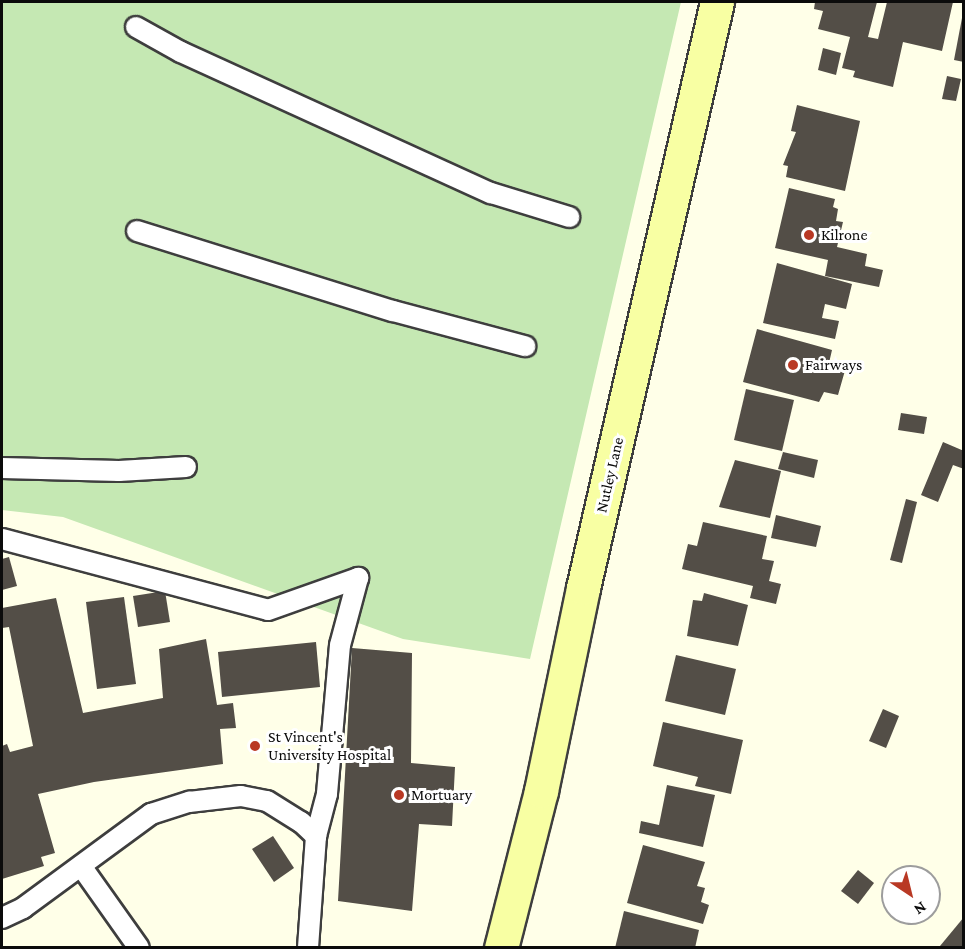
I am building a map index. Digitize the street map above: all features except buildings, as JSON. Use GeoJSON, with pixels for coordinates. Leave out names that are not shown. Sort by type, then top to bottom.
{"type":"FeatureCollection","features":[{"type":"Feature","properties":{"kind":"street","name":"Nutley Lane"},"geometry":{"type":"LineString","coordinates":[[501,948],[541,791],[583,588],[717,2]]}},
{"type":"Feature","properties":{"kind":"lane"},"geometry":{"type":"LineString","coordinates":[[136,27],[181,52],[491,194],[569,217]]}},
{"type":"Feature","properties":{"kind":"lane"},"geometry":{"type":"LineString","coordinates":[[137,231],[393,311],[525,346]]}},
{"type":"Feature","properties":{"kind":"lane"},"geometry":{"type":"LineString","coordinates":[[2,468],[118,471],[186,467]]}},
{"type":"Feature","properties":{"kind":"lane"},"geometry":{"type":"LineString","coordinates":[[2,539],[268,610],[358,578],[340,645],[327,794],[316,836],[308,948]]}},
{"type":"Feature","properties":{"kind":"lane"},"geometry":{"type":"LineString","coordinates":[[2,918],[23,908],[151,814],[213,799],[241,796],[267,801],[316,836]]}},
{"type":"Feature","properties":{"kind":"lane"},"geometry":{"type":"LineString","coordinates":[[81,866],[113,923],[139,948]]}},
{"type":"Feature","properties":{"kind":"green space"},"geometry":{"type":"Polygon","coordinates":[[[2,2],[681,2],[530,659],[403,639],[63,517],[2,510],[2,2]]]}},
{"type":"Feature","properties":{"kind":"place","name":"Kilrone"},"geometry":{"type":"Point","coordinates":[809,235]}},
{"type":"Feature","properties":{"kind":"place","name":"Fairways"},"geometry":{"type":"Point","coordinates":[793,365]}},
{"type":"Feature","properties":{"kind":"place","name":"St Vincent's University Hospital"},"geometry":{"type":"Point","coordinates":[255,746]}},
{"type":"Feature","properties":{"kind":"place","name":"Mortuary"},"geometry":{"type":"Point","coordinates":[399,795]}}]}
